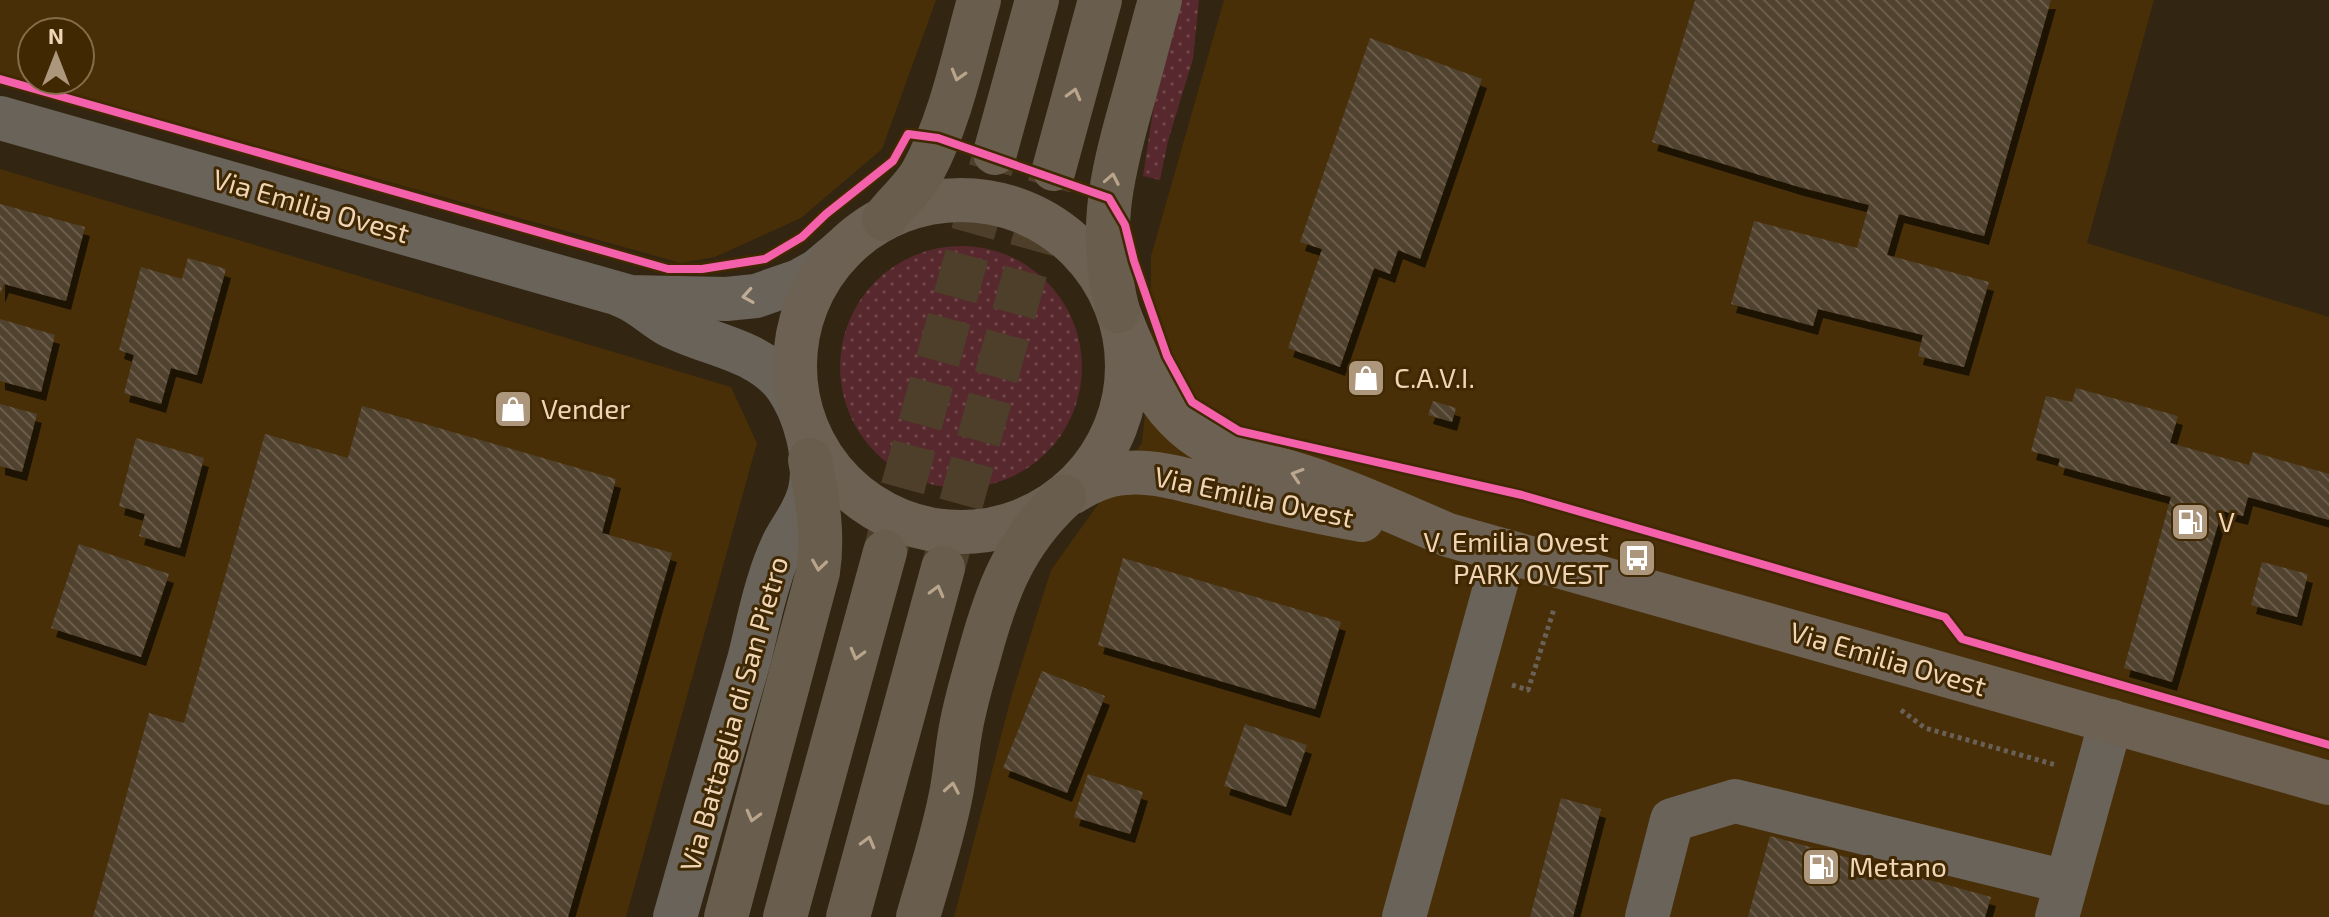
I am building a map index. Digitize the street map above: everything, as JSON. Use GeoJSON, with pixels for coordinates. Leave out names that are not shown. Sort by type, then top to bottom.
{"type":"FeatureCollection","features":[{"type":"Feature","properties":{"kind":"highway"},"geometry":{"type":"LineString","coordinates":[[884,219],[914,186],[930,157],[946,117],[979,0]]}},
{"type":"Feature","properties":{"kind":"highway"},"geometry":{"type":"LineString","coordinates":[[995,153],[1037,0]]}},
{"type":"Feature","properties":{"kind":"highway"},"geometry":{"type":"LineString","coordinates":[[1054,169],[1100,0]]}},
{"type":"Feature","properties":{"kind":"highway"},"geometry":{"type":"LineString","coordinates":[[1118,311],[1108,262],[1109,198],[1160,0]]}},
{"type":"Feature","properties":{"kind":"highway"},"geometry":{"type":"LineString","coordinates":[[726,917],[814,590],[820,557],[819,501],[807,441]]}},
{"type":"Feature","properties":{"kind":"highway"},"geometry":{"type":"LineString","coordinates":[[918,917],[943,831],[964,713],[993,607],[1004,577],[1023,546],[1064,497]]}},
{"type":"Feature","properties":{"kind":"highway"},"geometry":{"type":"LineString","coordinates":[[785,917],[885,552]]}},
{"type":"Feature","properties":{"kind":"highway"},"geometry":{"type":"LineString","coordinates":[[848,917],[943,568]]}},
{"type":"Feature","properties":{"kind":"main road","name":"Via Emilia Ovest"},"geometry":{"type":"LineString","coordinates":[[1118,311],[1128,362],[1127,387],[1121,413],[1100,460],[1083,480],[1043,512],[993,530],[954,532],[915,526],[867,504],[847,487],[807,441],[794,370],[796,344],[801,318],[825,271],[861,233],[884,219],[933,203],[959,200],[985,202],[1010,207],[1034,217],[1056,230],[1085,256],[1108,288],[1118,311],[1138,361],[1154,389],[1172,414],[1203,440],[1241,457],[1322,483],[1448,535]]}},
{"type":"Feature","properties":{"kind":"main road","name":"Via Emilia Ovest"},"geometry":{"type":"LineString","coordinates":[[1064,497],[1103,477],[1143,473],[1172,477],[1314,512],[1448,535],[2329,783]]}},
{"type":"Feature","properties":{"kind":"street","name":"Via Emilia Ovest"},"geometry":{"type":"LineString","coordinates":[[0,118],[639,298],[756,296],[799,281],[817,271],[842,250]]}},
{"type":"Feature","properties":{"kind":"street","name":"Via Emilia Ovest"},"geometry":{"type":"LineString","coordinates":[[621,295],[638,302],[667,323],[729,348],[771,371],[786,387],[807,441]]}},
{"type":"Feature","properties":{"kind":"street","name":"Via Battaglia di San Pietro"},"geometry":{"type":"LineString","coordinates":[[675,917],[771,575],[810,491],[807,441]]}},
{"type":"Feature","properties":{"kind":"street"},"geometry":{"type":"LineString","coordinates":[[1402,913],[1505,551]]}},
{"type":"Feature","properties":{"kind":"street"},"geometry":{"type":"LineString","coordinates":[[1647,917],[1672,820],[1735,801],[2062,900],[2111,721]]}},
{"type":"Feature","properties":{"kind":"path"},"geometry":{"type":"LineString","coordinates":[[1473,672],[1528,690],[1554,609],[1568,613]]}},
{"type":"Feature","properties":{"kind":"path"},"geometry":{"type":"LineString","coordinates":[[1890,706],[1905,711],[1925,728],[2096,777]]}},
{"type":"Feature","properties":{"kind":"shaded area"},"geometry":{"type":"Polygon","coordinates":[[[0,0],[936,0],[882,149],[801,218],[715,257],[681,263],[79,96],[96,96],[96,16],[16,16],[16,78],[0,74],[0,0]]]}},
{"type":"Feature","properties":{"kind":"shaded area"},"geometry":{"type":"Polygon","coordinates":[[[1177,0],[1199,0],[1193,59],[1168,141],[1160,180],[1143,176],[1153,111],[1177,0]]]}},
{"type":"Feature","properties":{"kind":"shaded area"},"geometry":{"type":"Polygon","coordinates":[[[1224,0],[2154,0],[2087,243],[2329,317],[2329,917],[954,917],[1012,694],[1051,570],[1142,443],[1151,354],[1151,256],[1224,0]]]}},
{"type":"Feature","properties":{"kind":"shaded area"},"geometry":{"type":"Polygon","coordinates":[[[0,169],[731,387],[757,443],[626,917],[0,917],[0,169]]]}},
{"type":"Feature","properties":{"kind":"shaded area"},"geometry":{"type":"Polygon","coordinates":[[[961,246],[1007,256],[1028,267],[1046,282],[1061,300],[1072,321],[1082,367],[1072,413],[1061,434],[1046,452],[1028,467],[1007,478],[961,488],[915,478],[894,467],[876,452],[861,434],[850,413],[840,367],[850,321],[861,300],[876,282],[894,267],[915,256],[961,246]]]}},
{"type":"Feature","properties":{"kind":"building"},"geometry":{"type":"Polygon","coordinates":[[[1695,0],[2051,0],[1984,236],[1899,214],[1887,255],[1989,282],[1964,367],[1918,356],[1923,335],[1818,309],[1813,326],[1731,304],[1754,221],[1857,248],[1869,205],[1652,142],[1695,0]]]}},
{"type":"Feature","properties":{"kind":"building"},"geometry":{"type":"Polygon","coordinates":[[[1370,38],[1482,79],[1420,259],[1398,250],[1390,274],[1374,268],[1340,367],[1288,348],[1322,249],[1300,242],[1370,38]]]}},
{"type":"Feature","properties":{"kind":"building"},"geometry":{"type":"Polygon","coordinates":[[[0,204],[85,227],[66,301],[4,284],[0,294],[0,204]]]}},
{"type":"Feature","properties":{"kind":"building"},"geometry":{"type":"Polygon","coordinates":[[[188,258],[226,269],[197,375],[171,368],[161,404],[124,393],[134,355],[119,350],[141,267],[182,279],[188,258]]]}},
{"type":"Feature","properties":{"kind":"building"},"geometry":{"type":"Polygon","coordinates":[[[0,319],[55,335],[41,392],[0,381],[0,319]]]}},
{"type":"Feature","properties":{"kind":"building"},"geometry":{"type":"Polygon","coordinates":[[[2076,388],[2178,416],[2170,443],[2249,465],[2253,452],[2329,474],[2329,520],[2248,497],[2243,516],[2222,511],[2172,682],[2124,668],[2171,497],[2058,466],[2060,459],[2031,451],[2046,396],[2072,402],[2076,388]]]}},
{"type":"Feature","properties":{"kind":"building"},"geometry":{"type":"Polygon","coordinates":[[[1433,401],[1456,408],[1452,422],[1428,415],[1433,401]]]}},
{"type":"Feature","properties":{"kind":"building"},"geometry":{"type":"Polygon","coordinates":[[[0,404],[37,414],[22,472],[0,466],[0,404]]]}},
{"type":"Feature","properties":{"kind":"building"},"geometry":{"type":"Polygon","coordinates":[[[362,406],[616,479],[602,533],[672,553],[568,917],[93,917],[149,713],[184,723],[265,434],[348,458],[362,406]]]}},
{"type":"Feature","properties":{"kind":"building"},"geometry":{"type":"Polygon","coordinates":[[[136,438],[204,458],[180,548],[139,536],[145,514],[119,506],[136,438]]]}},
{"type":"Feature","properties":{"kind":"building"},"geometry":{"type":"Polygon","coordinates":[[[79,544],[169,574],[141,657],[51,628],[79,544]]]}},
{"type":"Feature","properties":{"kind":"building"},"geometry":{"type":"Polygon","coordinates":[[[1123,558],[1341,622],[1315,709],[1098,645],[1123,558]]]}},
{"type":"Feature","properties":{"kind":"building"},"geometry":{"type":"Polygon","coordinates":[[[2262,562],[2308,574],[2297,617],[2251,605],[2262,562]]]}},
{"type":"Feature","properties":{"kind":"building"},"geometry":{"type":"Polygon","coordinates":[[[1042,671],[1105,696],[1067,793],[1003,768],[1042,671]]]}},
{"type":"Feature","properties":{"kind":"building"},"geometry":{"type":"Polygon","coordinates":[[[1245,724],[1307,745],[1286,807],[1224,786],[1245,724]]]}},
{"type":"Feature","properties":{"kind":"building"},"geometry":{"type":"Polygon","coordinates":[[[1088,774],[1143,792],[1130,834],[1074,817],[1088,774]]]}},
{"type":"Feature","properties":{"kind":"building"},"geometry":{"type":"Polygon","coordinates":[[[1561,798],[1601,809],[1573,917],[1530,917],[1561,798]]]}},
{"type":"Feature","properties":{"kind":"building","name":"Metano"},"geometry":{"type":"Polygon","coordinates":[[[1770,836],[1991,897],[1985,917],[1748,917],[1770,836]]]}},
{"type":"Feature","properties":{"kind":"tunnel"},"geometry":{"type":"LineString","coordinates":[[885,552],[995,153]]}},
{"type":"Feature","properties":{"kind":"tunnel"},"geometry":{"type":"LineString","coordinates":[[943,568],[1054,169]]}},
{"type":"Feature","properties":{"kind":"cycle path"},"geometry":{"type":"LineString","coordinates":[[0,79],[668,269],[702,269],[765,259],[802,237],[893,161],[908,134],[938,138],[1109,198],[1125,225],[1134,261],[1167,356],[1192,402],[1239,431],[1522,495],[1945,617],[1962,639],[2329,745]]}},
{"type":"Feature","properties":{"kind":"place","name":"C.A.V.I."},"geometry":{"type":"Point","coordinates":[1366,378]}},
{"type":"Feature","properties":{"kind":"place","name":"Vender"},"geometry":{"type":"Point","coordinates":[513,409]}},
{"type":"Feature","properties":{"kind":"place","name":"V"},"geometry":{"type":"Point","coordinates":[2190,522]}},
{"type":"Feature","properties":{"kind":"place","name":"V. Emilia Ovest PARK OVEST"},"geometry":{"type":"Point","coordinates":[1637,558]}},
{"type":"Feature","properties":{"kind":"place","name":"Metano"},"geometry":{"type":"Point","coordinates":[1821,867]}}]}
